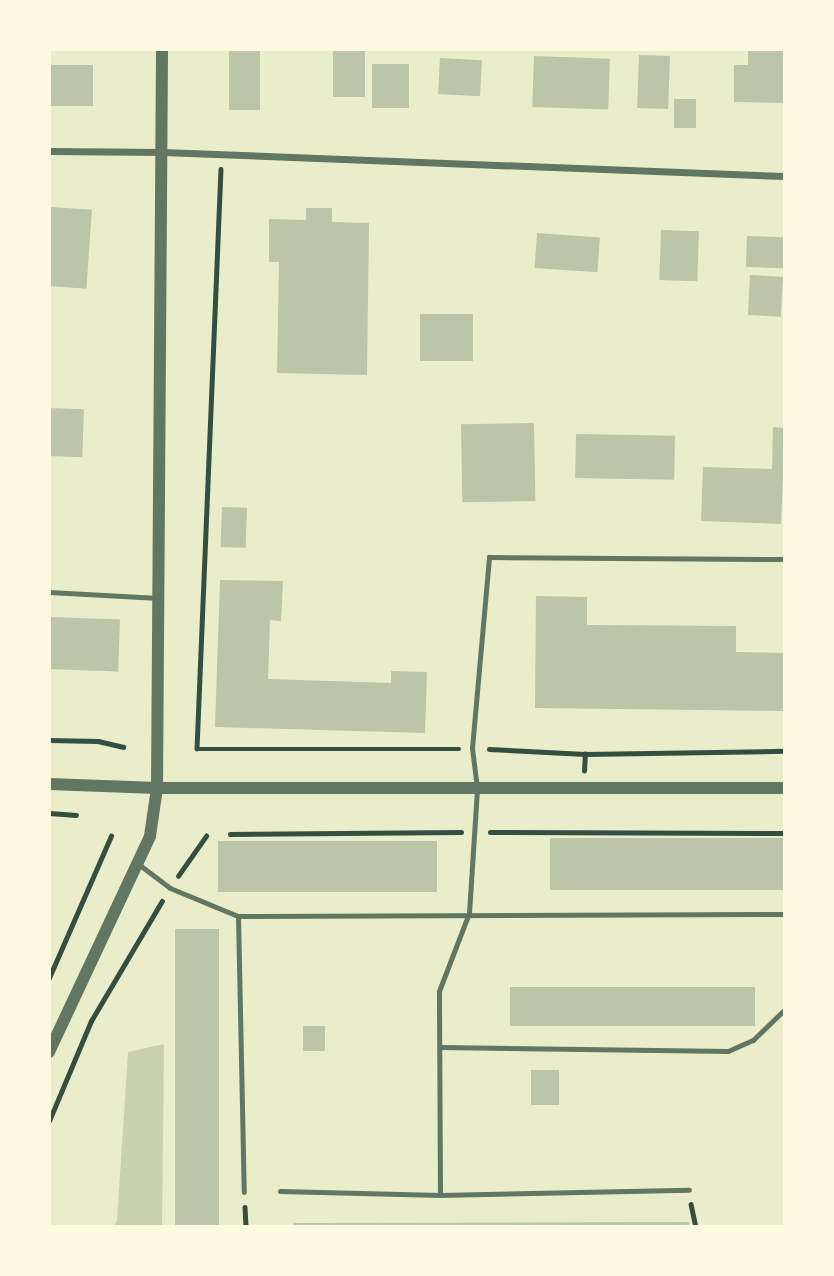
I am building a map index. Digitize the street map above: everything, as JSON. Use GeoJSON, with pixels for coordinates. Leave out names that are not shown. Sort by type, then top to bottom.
{"type":"FeatureCollection","features":[{"type":"Feature","properties":{"kind":"street"},"geometry":{"type":"LineString","coordinates":[[49,1052],[150,836],[157,788],[162,49]]}},
{"type":"Feature","properties":{"kind":"street"},"geometry":{"type":"LineString","coordinates":[[49,151],[162,152],[785,176]]}},
{"type":"Feature","properties":{"kind":"street"},"geometry":{"type":"LineString","coordinates":[[49,784],[157,788],[785,788]]}},
{"type":"Feature","properties":{"kind":"lane"},"geometry":{"type":"LineString","coordinates":[[440,1195],[439,991],[469,913],[477,789],[472,748],[489,557],[785,559]]}},
{"type":"Feature","properties":{"kind":"lane"},"geometry":{"type":"LineString","coordinates":[[49,592],[159,598]]}},
{"type":"Feature","properties":{"kind":"lane"},"geometry":{"type":"LineString","coordinates":[[136,862],[170,888],[237,916],[469,913],[785,914]]}},
{"type":"Feature","properties":{"kind":"lane"},"geometry":{"type":"LineString","coordinates":[[237,916],[244,1192]]}},
{"type":"Feature","properties":{"kind":"lane"},"geometry":{"type":"LineString","coordinates":[[440,1047],[728,1051],[753,1040],[785,1009]]}},
{"type":"Feature","properties":{"kind":"lane"},"geometry":{"type":"LineString","coordinates":[[280,1191],[440,1195],[689,1190]]}},
{"type":"Feature","properties":{"kind":"path"},"geometry":{"type":"LineString","coordinates":[[222,155],[197,749],[472,748],[585,754],[785,751]]}},
{"type":"Feature","properties":{"kind":"path"},"geometry":{"type":"LineString","coordinates":[[49,740],[98,741],[123,747]]}},
{"type":"Feature","properties":{"kind":"path"},"geometry":{"type":"LineString","coordinates":[[49,813],[76,815]]}},
{"type":"Feature","properties":{"kind":"path"},"geometry":{"type":"LineString","coordinates":[[230,834],[785,833]]}},
{"type":"Feature","properties":{"kind":"path"},"geometry":{"type":"LineString","coordinates":[[49,978],[111,836]]}},
{"type":"Feature","properties":{"kind":"path"},"geometry":{"type":"LineString","coordinates":[[49,1121],[91,1021],[170,888],[206,836]]}},
{"type":"Feature","properties":{"kind":"green space"},"geometry":{"type":"Polygon","coordinates":[[[164,1044],[162,1227],[114,1227],[117,1220],[128,1052],[164,1044]]]}},
{"type":"Feature","properties":{"kind":"building"},"geometry":{"type":"Polygon","coordinates":[[[229,49],[260,49],[260,110],[229,110],[229,49]]]}},
{"type":"Feature","properties":{"kind":"building"},"geometry":{"type":"Polygon","coordinates":[[[748,49],[785,49],[785,103],[734,102],[734,65],[748,65],[748,49]]]}},
{"type":"Feature","properties":{"kind":"building"},"geometry":{"type":"Polygon","coordinates":[[[333,51],[365,51],[365,97],[333,97],[333,51]]]}},
{"type":"Feature","properties":{"kind":"building"},"geometry":{"type":"Polygon","coordinates":[[[639,55],[670,56],[668,109],[637,108],[639,55]]]}},
{"type":"Feature","properties":{"kind":"building"},"geometry":{"type":"Polygon","coordinates":[[[534,56],[610,59],[608,110],[532,107],[534,56]]]}},
{"type":"Feature","properties":{"kind":"building"},"geometry":{"type":"Polygon","coordinates":[[[440,58],[482,60],[480,96],[438,94],[440,58]]]}},
{"type":"Feature","properties":{"kind":"building"},"geometry":{"type":"Polygon","coordinates":[[[372,64],[409,64],[409,108],[372,108],[372,64]]]}},
{"type":"Feature","properties":{"kind":"building"},"geometry":{"type":"Polygon","coordinates":[[[49,65],[93,65],[93,106],[49,106],[49,65]]]}},
{"type":"Feature","properties":{"kind":"building"},"geometry":{"type":"Polygon","coordinates":[[[674,99],[696,99],[696,128],[674,128],[674,99]]]}},
{"type":"Feature","properties":{"kind":"building"},"geometry":{"type":"Polygon","coordinates":[[[51,207],[92,210],[86,289],[49,286],[51,207]]]}},
{"type":"Feature","properties":{"kind":"building"},"geometry":{"type":"Polygon","coordinates":[[[306,208],[332,208],[332,222],[369,223],[367,375],[277,373],[279,262],[269,262],[269,219],[306,220],[306,208]]]}},
{"type":"Feature","properties":{"kind":"building"},"geometry":{"type":"Polygon","coordinates":[[[661,230],[699,231],[697,281],[659,280],[661,230]]]}},
{"type":"Feature","properties":{"kind":"building"},"geometry":{"type":"Polygon","coordinates":[[[537,233],[600,237],[597,272],[535,268],[537,233]]]}},
{"type":"Feature","properties":{"kind":"building"},"geometry":{"type":"Polygon","coordinates":[[[747,236],[785,237],[784,268],[746,267],[747,236]]]}},
{"type":"Feature","properties":{"kind":"building"},"geometry":{"type":"Polygon","coordinates":[[[750,275],[783,277],[781,317],[748,315],[750,275]]]}},
{"type":"Feature","properties":{"kind":"building"},"geometry":{"type":"Polygon","coordinates":[[[420,314],[473,314],[473,361],[420,361],[420,314]]]}},
{"type":"Feature","properties":{"kind":"building"},"geometry":{"type":"Polygon","coordinates":[[[49,408],[84,409],[82,457],[49,456],[49,408]]]}},
{"type":"Feature","properties":{"kind":"building"},"geometry":{"type":"Polygon","coordinates":[[[534,423],[535,501],[462,502],[461,424],[534,423]]]}},
{"type":"Feature","properties":{"kind":"building"},"geometry":{"type":"Polygon","coordinates":[[[773,427],[785,428],[781,524],[701,521],[703,467],[772,469],[773,427]]]}},
{"type":"Feature","properties":{"kind":"building"},"geometry":{"type":"Polygon","coordinates":[[[576,434],[675,436],[674,480],[575,478],[576,434]]]}},
{"type":"Feature","properties":{"kind":"building"},"geometry":{"type":"Polygon","coordinates":[[[222,507],[247,508],[246,548],[221,547],[222,507]]]}},
{"type":"Feature","properties":{"kind":"building"},"geometry":{"type":"Polygon","coordinates":[[[220,580],[283,581],[281,621],[270,620],[268,679],[391,683],[391,671],[427,672],[425,733],[215,727],[220,580]]]}},
{"type":"Feature","properties":{"kind":"building"},"geometry":{"type":"Polygon","coordinates":[[[536,596],[587,597],[587,625],[736,626],[736,652],[785,653],[785,711],[535,708],[536,596]]]}},
{"type":"Feature","properties":{"kind":"building"},"geometry":{"type":"Polygon","coordinates":[[[49,617],[120,619],[118,671],[49,669],[49,617]]]}},
{"type":"Feature","properties":{"kind":"building"},"geometry":{"type":"Polygon","coordinates":[[[550,838],[785,838],[785,890],[550,890],[550,838]]]}},
{"type":"Feature","properties":{"kind":"building"},"geometry":{"type":"Polygon","coordinates":[[[218,841],[437,841],[437,892],[218,892],[218,841]]]}},
{"type":"Feature","properties":{"kind":"building"},"geometry":{"type":"Polygon","coordinates":[[[175,929],[219,929],[219,1227],[175,1227],[175,929]]]}},
{"type":"Feature","properties":{"kind":"building"},"geometry":{"type":"Polygon","coordinates":[[[510,987],[755,987],[755,1026],[510,1026],[510,987]]]}},
{"type":"Feature","properties":{"kind":"building"},"geometry":{"type":"Polygon","coordinates":[[[303,1026],[325,1026],[325,1051],[303,1051],[303,1026]]]}},
{"type":"Feature","properties":{"kind":"building"},"geometry":{"type":"Polygon","coordinates":[[[531,1070],[559,1070],[559,1105],[531,1105],[531,1070]]]}},
{"type":"Feature","properties":{"kind":"building"},"geometry":{"type":"Polygon","coordinates":[[[689,1222],[689,1227],[294,1227],[294,1223],[689,1222]]]}}]}
